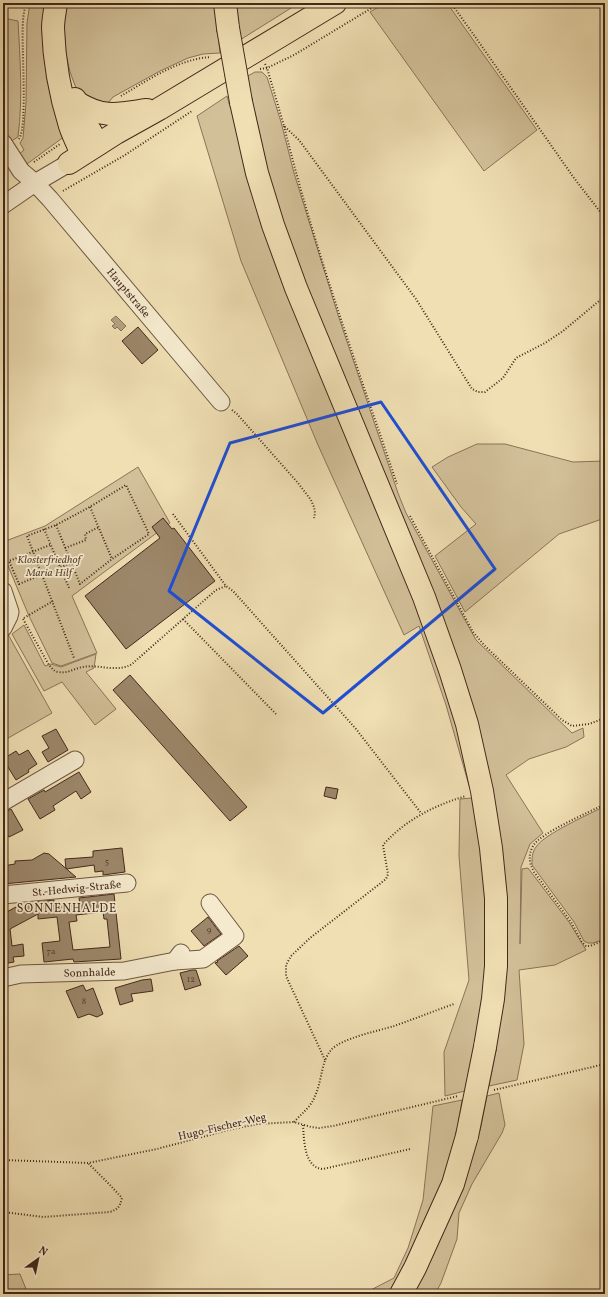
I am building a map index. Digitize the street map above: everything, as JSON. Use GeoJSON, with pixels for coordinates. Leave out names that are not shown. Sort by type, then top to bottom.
{"type":"FeatureCollection","features":[{"type":"Feature","properties":{"kind":"main road"},"geometry":{"type":"LineString","coordinates":[[56,3],[54,50],[58,75],[68,120],[81,149]]}},
{"type":"Feature","properties":{"kind":"main road"},"geometry":{"type":"LineString","coordinates":[[226,3],[228,28],[241,102],[257,173],[273,225],[296,288],[405,549],[450,670],[467,724],[482,791],[491,848],[496,905],[496,966],[486,1047],[467,1136],[453,1184],[401,1294]]}},
{"type":"Feature","properties":{"kind":"main road"},"geometry":{"type":"LineString","coordinates":[[81,149],[159,109],[335,3]]}},
{"type":"Feature","properties":{"kind":"main road"},"geometry":{"type":"LineString","coordinates":[[58,75],[78,103],[89,129],[81,149]]}},
{"type":"Feature","properties":{"kind":"main road"},"geometry":{"type":"LineString","coordinates":[[78,103],[90,111],[105,114],[159,109]]}},
{"type":"Feature","properties":{"kind":"street","name":"Hauptstraße"},"geometry":{"type":"LineString","coordinates":[[3,143],[19,168],[36,183],[50,199],[221,402]]}},
{"type":"Feature","properties":{"kind":"street"},"geometry":{"type":"LineString","coordinates":[[3,205],[36,183],[81,149]]}},
{"type":"Feature","properties":{"kind":"street"},"geometry":{"type":"LineString","coordinates":[[4,633],[10,616],[7,587]]}},
{"type":"Feature","properties":{"kind":"street"},"geometry":{"type":"LineString","coordinates":[[5,798],[75,760]]}},
{"type":"Feature","properties":{"kind":"street","name":"St.-Hedwig-Straße"},"geometry":{"type":"LineString","coordinates":[[3,895],[127,883]]}},
{"type":"Feature","properties":{"kind":"street","name":"Sonnhalde"},"geometry":{"type":"LineString","coordinates":[[3,978],[21,974],[124,971],[178,957],[203,959],[235,936],[210,903]]}},
{"type":"Feature","properties":{"kind":"path"},"geometry":{"type":"LineString","coordinates":[[20,138],[23,114],[23,22],[26,3]]}},
{"type":"Feature","properties":{"kind":"path"},"geometry":{"type":"LineString","coordinates":[[253,70],[267,68],[294,55],[380,3]]}},
{"type":"Feature","properties":{"kind":"path"},"geometry":{"type":"LineString","coordinates":[[450,3],[574,178],[605,218]]}},
{"type":"Feature","properties":{"kind":"path"},"geometry":{"type":"LineString","coordinates":[[105,114],[110,104],[116,98],[158,74],[189,60],[217,56]]}},
{"type":"Feature","properties":{"kind":"path"},"geometry":{"type":"LineString","coordinates":[[267,68],[295,171],[340,316],[398,487]]}},
{"type":"Feature","properties":{"kind":"path"},"geometry":{"type":"LineString","coordinates":[[50,199],[125,155],[196,108]]}},
{"type":"Feature","properties":{"kind":"path"},"geometry":{"type":"LineString","coordinates":[[284,126],[299,140],[416,299],[472,389],[478,392],[485,392],[503,378],[516,358],[545,343],[563,331],[605,296]]}},
{"type":"Feature","properties":{"kind":"path"},"geometry":{"type":"LineString","coordinates":[[19,168],[81,149]]}},
{"type":"Feature","properties":{"kind":"path"},"geometry":{"type":"LineString","coordinates":[[221,402],[237,414],[298,483],[311,500],[314,507],[314,518]]}},
{"type":"Feature","properties":{"kind":"path"},"geometry":{"type":"LineString","coordinates":[[56,525],[80,584],[112,559],[149,534],[126,484],[90,507],[56,525],[27,536],[74,658]]}},
{"type":"Feature","properties":{"kind":"path"},"geometry":{"type":"LineString","coordinates":[[90,507],[112,559]]}},
{"type":"Feature","properties":{"kind":"path"},"geometry":{"type":"LineString","coordinates":[[409,513],[473,632],[484,645],[562,720],[572,726],[589,724],[605,718]]}},
{"type":"Feature","properties":{"kind":"path"},"geometry":{"type":"LineString","coordinates":[[173,514],[226,586],[238,597],[356,729],[421,813]]}},
{"type":"Feature","properties":{"kind":"path"},"geometry":{"type":"LineString","coordinates":[[65,548],[86,540],[85,534],[99,527]]}},
{"type":"Feature","properties":{"kind":"path"},"geometry":{"type":"LineString","coordinates":[[44,529],[69,588]]}},
{"type":"Feature","properties":{"kind":"path"},"geometry":{"type":"LineString","coordinates":[[50,545],[10,561],[18,584],[72,563]]}},
{"type":"Feature","properties":{"kind":"path"},"geometry":{"type":"LineString","coordinates":[[3,563],[7,587]]}},
{"type":"Feature","properties":{"kind":"path"},"geometry":{"type":"LineString","coordinates":[[53,601],[29,616],[23,618],[49,666],[54,671],[60,673],[81,667],[96,666],[116,669],[128,666],[216,590],[226,586]]}},
{"type":"Feature","properties":{"kind":"path"},"geometry":{"type":"LineString","coordinates":[[183,619],[276,714]]}},
{"type":"Feature","properties":{"kind":"path"},"geometry":{"type":"LineString","coordinates":[[325,1060],[286,976],[286,965],[291,956],[310,938],[386,879],[388,874],[383,845],[391,836],[421,813],[447,801],[482,791]]}},
{"type":"Feature","properties":{"kind":"path"},"geometry":{"type":"LineString","coordinates":[[605,804],[544,835],[533,846],[529,858],[534,872],[571,922],[582,942],[586,946],[590,946],[605,940]]}},
{"type":"Feature","properties":{"kind":"path"},"geometry":{"type":"LineString","coordinates":[[294,1122],[308,1108],[315,1098],[325,1060],[332,1050],[345,1041],[454,1004]]}},
{"type":"Feature","properties":{"kind":"path"},"geometry":{"type":"LineString","coordinates":[[492,1090],[605,1064]]}},
{"type":"Feature","properties":{"kind":"path","name":"Hugo-Fischer-Weg"},"geometry":{"type":"LineString","coordinates":[[3,1160],[88,1163],[157,1149],[252,1125],[294,1122],[319,1128],[463,1095]]}},
{"type":"Feature","properties":{"kind":"path"},"geometry":{"type":"LineString","coordinates":[[303,1125],[304,1143],[307,1155],[312,1164],[318,1168],[323,1169],[410,1149]]}},
{"type":"Feature","properties":{"kind":"path"},"geometry":{"type":"LineString","coordinates":[[3,1212],[43,1217],[110,1212],[117,1209],[121,1205],[122,1198],[88,1163]]}},
{"type":"Feature","properties":{"kind":"highlighted area"},"geometry":{"type":"Polygon","coordinates":[[[381,402],[495,569],[323,713],[169,591],[230,443],[381,402]]]}},
{"type":"Feature","properties":{"kind":"green space"},"geometry":{"type":"Polygon","coordinates":[[[30,3],[48,3],[65,136],[27,164],[23,163],[18,155],[24,150],[20,143],[23,138],[26,103],[27,23],[30,3]]]}},
{"type":"Feature","properties":{"kind":"green space"},"geometry":{"type":"Polygon","coordinates":[[[65,3],[215,3],[221,33],[218,34],[220,53],[203,54],[188,58],[160,71],[113,97],[103,109],[76,88],[70,72],[66,54],[64,26],[65,3]]]}},
{"type":"Feature","properties":{"kind":"green space"},"geometry":{"type":"Polygon","coordinates":[[[235,3],[299,3],[240,40],[235,3]]]}},
{"type":"Feature","properties":{"kind":"green space"},"geometry":{"type":"Polygon","coordinates":[[[385,3],[447,3],[537,130],[484,171],[370,12],[385,3]]]}},
{"type":"Feature","properties":{"kind":"green space"},"geometry":{"type":"Polygon","coordinates":[[[3,18],[18,21],[20,64],[21,93],[18,137],[8,143],[3,135],[3,18]]]}},
{"type":"Feature","properties":{"kind":"green space"},"geometry":{"type":"Polygon","coordinates":[[[255,72],[262,72],[267,77],[281,122],[294,173],[338,315],[406,513],[476,640],[572,733],[583,728],[584,737],[566,747],[529,759],[506,775],[543,833],[530,844],[521,867],[520,944],[522,869],[528,868],[569,922],[586,950],[555,965],[519,970],[524,1044],[517,1080],[489,1086],[496,1050],[493,812],[268,184],[246,77],[255,72]]]}},
{"type":"Feature","properties":{"kind":"green space"},"geometry":{"type":"Polygon","coordinates":[[[227,96],[230,107],[233,107],[415,594],[445,680],[473,785],[470,789],[446,705],[419,626],[404,635],[318,445],[241,261],[197,116],[227,96]]]}},
{"type":"Feature","properties":{"kind":"green space"},"geometry":{"type":"Polygon","coordinates":[[[477,444],[505,444],[573,462],[605,461],[605,518],[559,534],[465,612],[435,556],[476,524],[461,507],[432,467],[448,457],[477,444]]]}},
{"type":"Feature","properties":{"kind":"green space","name":"Klosterfriedhof Maria Hilf"},"geometry":{"type":"Polygon","coordinates":[[[138,467],[170,523],[72,596],[97,653],[61,666],[52,663],[29,616],[3,554],[3,542],[45,526],[138,467]]]}},
{"type":"Feature","properties":{"kind":"green space"},"geometry":{"type":"Polygon","coordinates":[[[3,574],[15,612],[5,629],[52,713],[3,741],[3,574]]]}},
{"type":"Feature","properties":{"kind":"green space"},"geometry":{"type":"Polygon","coordinates":[[[24,625],[45,666],[51,664],[61,667],[96,654],[94,668],[86,672],[116,709],[95,725],[62,682],[44,691],[12,634],[24,625]]]}},
{"type":"Feature","properties":{"kind":"green space"},"geometry":{"type":"Polygon","coordinates":[[[472,798],[477,802],[489,910],[484,1007],[465,1091],[445,1096],[444,1052],[469,980],[459,856],[460,799],[472,798]]]}},
{"type":"Feature","properties":{"kind":"green space"},"geometry":{"type":"Polygon","coordinates":[[[605,806],[605,939],[588,943],[584,941],[574,922],[532,865],[532,858],[536,847],[548,836],[605,806]]]}},
{"type":"Feature","properties":{"kind":"green space"},"geometry":{"type":"Polygon","coordinates":[[[499,1093],[505,1125],[502,1133],[472,1184],[459,1213],[457,1239],[441,1283],[435,1294],[412,1294],[476,1131],[480,1131],[487,1096],[499,1093]]]}},
{"type":"Feature","properties":{"kind":"green space"},"geometry":{"type":"Polygon","coordinates":[[[462,1100],[456,1138],[456,1153],[396,1294],[363,1294],[394,1278],[408,1248],[423,1200],[433,1106],[462,1100]]]}},
{"type":"Feature","properties":{"kind":"green space"},"geometry":{"type":"Polygon","coordinates":[[[20,1274],[28,1294],[3,1294],[3,1275],[20,1274]]]}},
{"type":"Feature","properties":{"kind":"shaded area"},"geometry":{"type":"Polygon","coordinates":[[[116,316],[126,326],[121,331],[117,327],[115,329],[112,326],[115,324],[111,320],[116,316]]]}},
{"type":"Feature","properties":{"kind":"building"},"geometry":{"type":"Polygon","coordinates":[[[138,327],[158,350],[142,364],[122,341],[138,327]]]}},
{"type":"Feature","properties":{"kind":"building"},"geometry":{"type":"Polygon","coordinates":[[[163,518],[172,529],[174,528],[215,581],[126,649],[85,596],[160,538],[152,527],[163,518]]]}},
{"type":"Feature","properties":{"kind":"building"},"geometry":{"type":"Polygon","coordinates":[[[130,675],[247,807],[230,821],[113,690],[130,675]]]}},
{"type":"Feature","properties":{"kind":"building"},"geometry":{"type":"Polygon","coordinates":[[[56,729],[68,750],[48,762],[42,752],[49,748],[42,736],[56,729]]]}},
{"type":"Feature","properties":{"kind":"building"},"geometry":{"type":"Polygon","coordinates":[[[28,750],[37,764],[28,770],[29,772],[16,780],[3,759],[16,751],[19,755],[28,750]]]}},
{"type":"Feature","properties":{"kind":"building"},"geometry":{"type":"Polygon","coordinates":[[[79,772],[91,792],[81,799],[76,791],[53,806],[55,810],[40,819],[28,799],[44,790],[45,792],[79,772]]]}},
{"type":"Feature","properties":{"kind":"building"},"geometry":{"type":"Polygon","coordinates":[[[326,787],[338,789],[336,799],[324,796],[326,787]]]}},
{"type":"Feature","properties":{"kind":"building"},"geometry":{"type":"Polygon","coordinates":[[[11,809],[23,830],[9,837],[7,834],[3,837],[3,813],[11,809]]]}},
{"type":"Feature","properties":{"kind":"building"},"geometry":{"type":"Polygon","coordinates":[[[122,848],[125,872],[103,875],[103,871],[95,872],[94,865],[66,869],[65,859],[93,857],[93,851],[122,848]]]}},
{"type":"Feature","properties":{"kind":"building"},"geometry":{"type":"Polygon","coordinates":[[[44,853],[49,854],[76,877],[3,884],[3,866],[15,864],[15,861],[32,860],[44,853]]]}},
{"type":"Feature","properties":{"kind":"building"},"geometry":{"type":"Polygon","coordinates":[[[114,894],[121,959],[74,962],[73,959],[44,962],[42,943],[60,941],[57,917],[38,919],[38,914],[10,929],[12,946],[23,944],[24,956],[13,957],[14,962],[3,964],[3,914],[16,907],[37,904],[37,902],[54,900],[54,903],[59,902],[54,906],[80,904],[79,898],[114,894]],[[103,912],[76,915],[77,921],[69,922],[73,950],[110,947],[107,919],[104,919],[103,912]]]}},
{"type":"Feature","properties":{"kind":"building"},"geometry":{"type":"Polygon","coordinates":[[[208,917],[221,934],[204,946],[191,931],[208,917]]]}},
{"type":"Feature","properties":{"kind":"building"},"geometry":{"type":"Polygon","coordinates":[[[239,946],[248,956],[226,975],[215,963],[239,946]]]}},
{"type":"Feature","properties":{"kind":"building"},"geometry":{"type":"Polygon","coordinates":[[[196,970],[201,985],[185,990],[180,973],[196,970]]]}},
{"type":"Feature","properties":{"kind":"building"},"geometry":{"type":"Polygon","coordinates":[[[151,979],[153,991],[131,994],[133,1001],[120,1005],[115,988],[142,980],[151,979]]]}},
{"type":"Feature","properties":{"kind":"building"},"geometry":{"type":"Polygon","coordinates":[[[83,985],[86,991],[93,988],[103,1014],[97,1017],[89,1014],[78,1018],[66,991],[83,985]]]}},
{"type":"Feature","properties":{"kind":"district","name":"SONNENHALDE"},"geometry":{"type":"Point","coordinates":[67,908]}}]}
